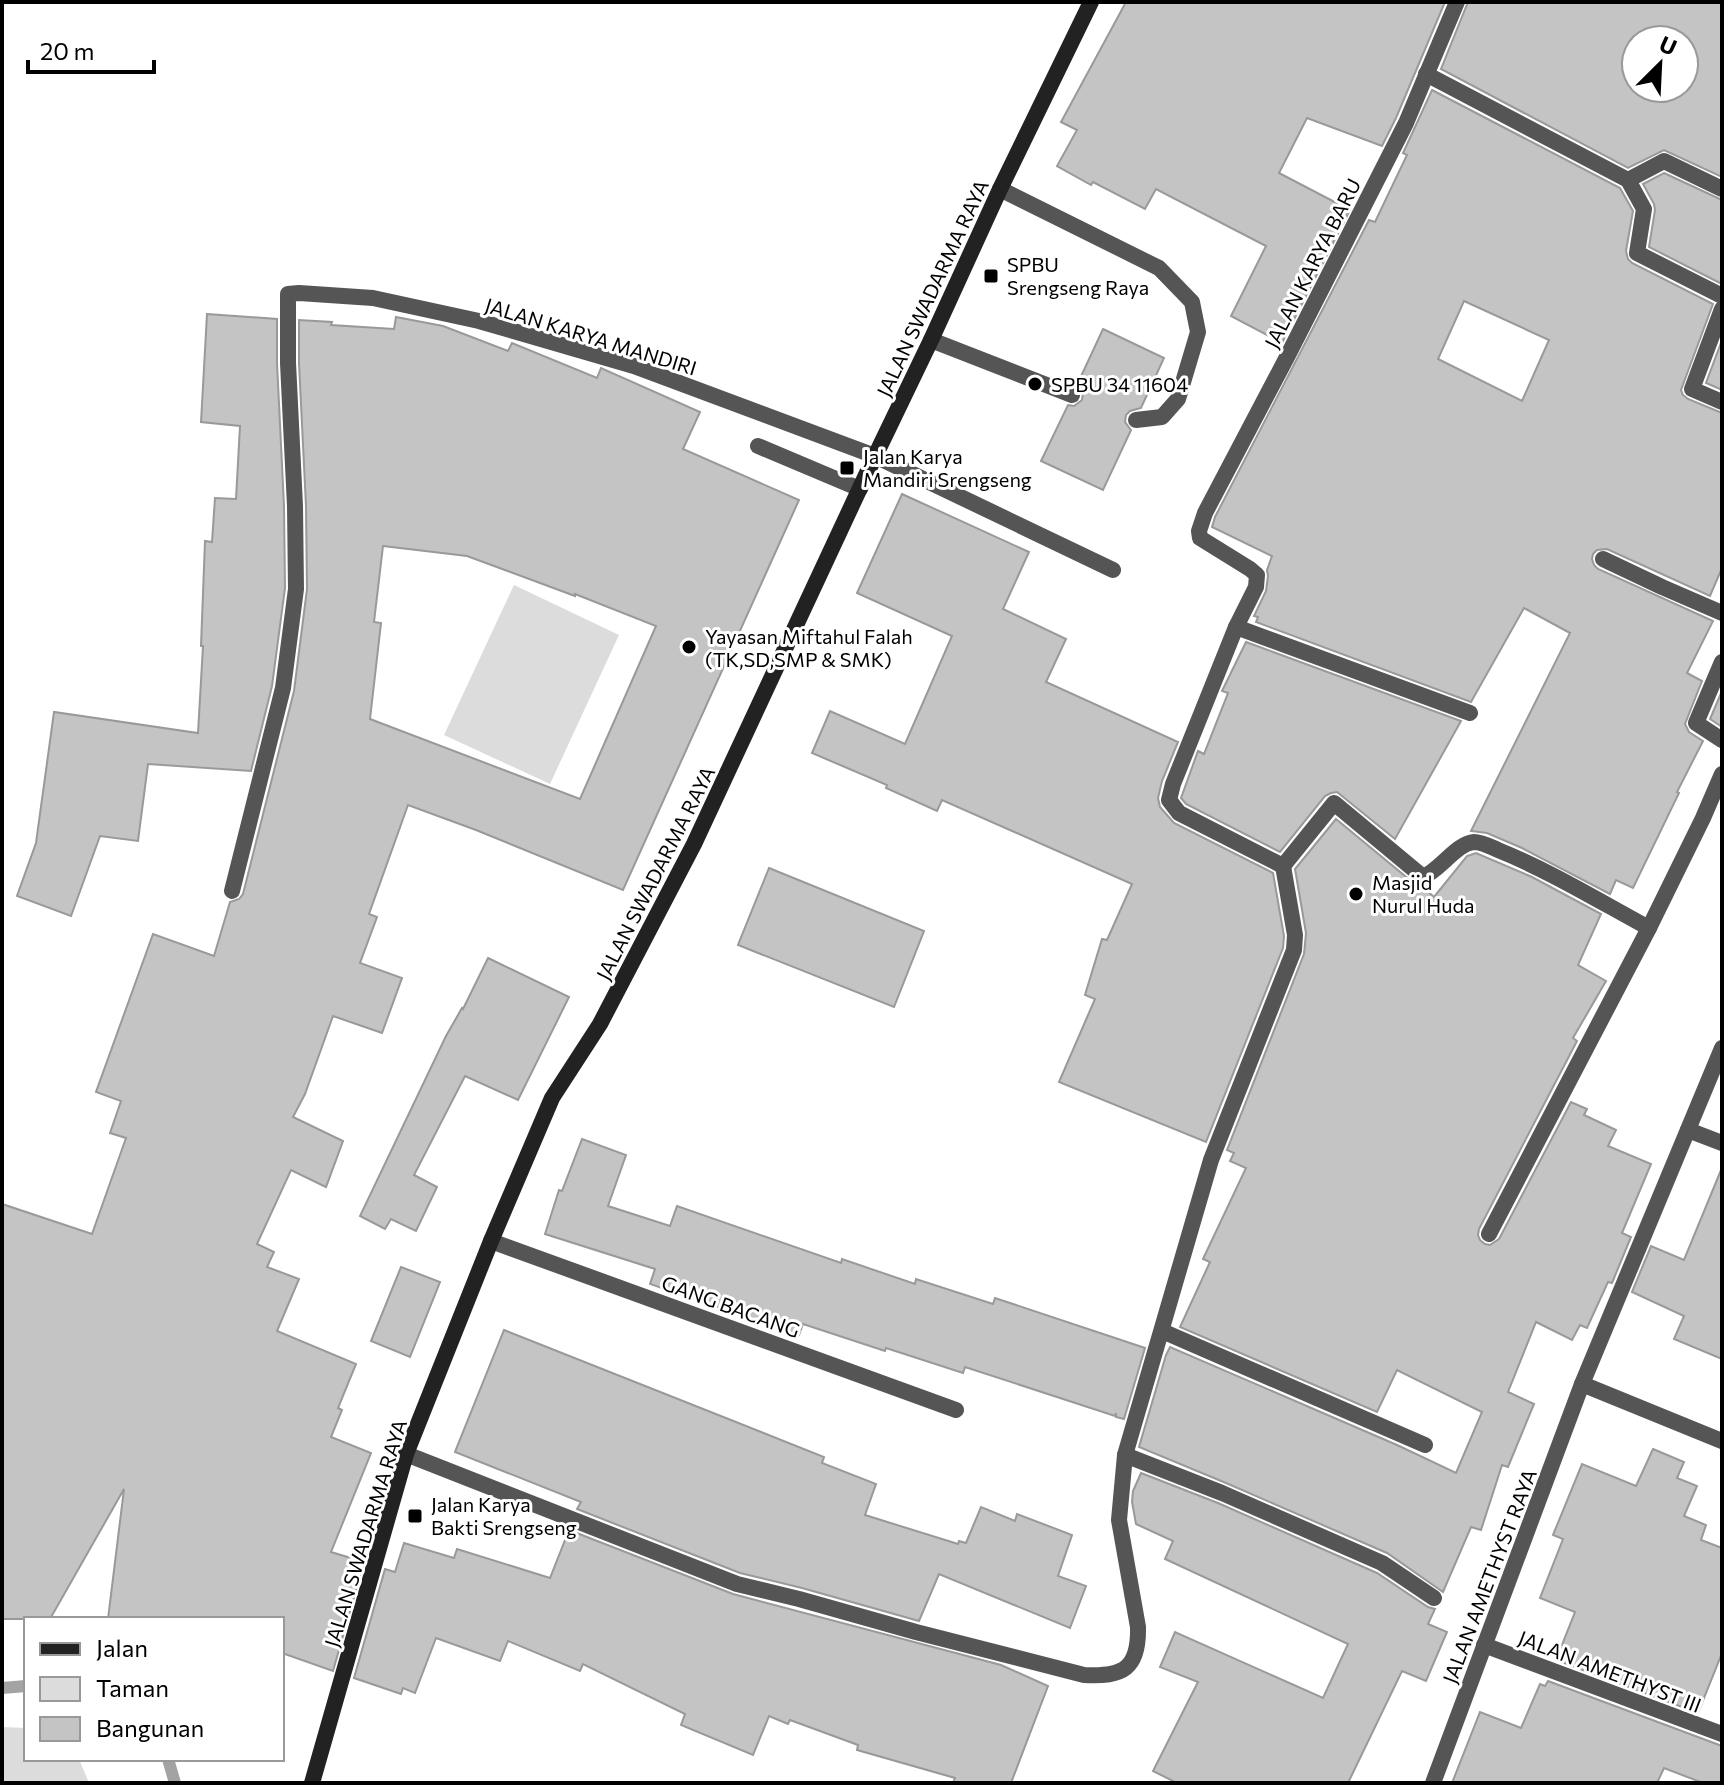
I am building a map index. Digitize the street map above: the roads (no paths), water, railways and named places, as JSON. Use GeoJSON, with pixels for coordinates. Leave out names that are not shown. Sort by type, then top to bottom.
{"type":"FeatureCollection","features":[{"type":"Feature","properties":{"kind":"main road","name":"JALAN SWADARMA RAYA"},"geometry":{"type":"LineString","coordinates":[[312,1783],[406,1454],[552,1098],[600,1024],[694,844],[1000,189],[1091,2]]}},
{"type":"Feature","properties":{"kind":"street","name":"JALAN KARYA BARU"},"geometry":{"type":"LineString","coordinates":[[1236,627],[1256,587],[1257,575],[1200,538],[1205,513],[1406,123],[1457,2]]}},
{"type":"Feature","properties":{"kind":"street"},"geometry":{"type":"LineString","coordinates":[[1426,74],[1628,180],[1644,209],[1637,253],[1722,296]]}},
{"type":"Feature","properties":{"kind":"street"},"geometry":{"type":"LineString","coordinates":[[1628,180],[1664,161],[1722,189]]}},
{"type":"Feature","properties":{"kind":"street"},"geometry":{"type":"LineString","coordinates":[[1000,189],[1159,268],[1192,302],[1198,332],[1178,399],[1162,417],[1136,420]]}},
{"type":"Feature","properties":{"kind":"street","name":"JALAN KARYA MANDIRI"},"geometry":{"type":"LineString","coordinates":[[232,891],[283,688],[296,589],[288,363],[287,296],[290,293],[373,298],[479,321],[634,366],[875,456],[1113,570]]}},
{"type":"Feature","properties":{"kind":"street"},"geometry":{"type":"LineString","coordinates":[[1722,309],[1692,389],[1722,402]]}},
{"type":"Feature","properties":{"kind":"street"},"geometry":{"type":"LineString","coordinates":[[931,340],[1072,395]]}},
{"type":"Feature","properties":{"kind":"street"},"geometry":{"type":"LineString","coordinates":[[758,446],[860,489]]}},
{"type":"Feature","properties":{"kind":"street"},"geometry":{"type":"LineString","coordinates":[[1603,559],[1722,613]]}},
{"type":"Feature","properties":{"kind":"street"},"geometry":{"type":"LineString","coordinates":[[1283,866],[1179,813],[1169,800],[1236,627],[1470,713]]}},
{"type":"Feature","properties":{"kind":"street"},"geometry":{"type":"LineString","coordinates":[[1722,662],[1696,723],[1722,740]]}},
{"type":"Feature","properties":{"kind":"street"},"geometry":{"type":"LineString","coordinates":[[1489,1234],[1649,928],[1722,774]]}},
{"type":"Feature","properties":{"kind":"street"},"geometry":{"type":"LineString","coordinates":[[406,1454],[737,1584],[1084,1675],[1107,1676],[1124,1669],[1134,1657],[1138,1644],[1138,1627],[1119,1520],[1125,1455],[1211,1160],[1294,950],[1295,935],[1283,866],[1334,803],[1423,877],[1462,847],[1473,842],[1483,844],[1517,857],[1649,928]]}},
{"type":"Feature","properties":{"kind":"street","name":"JALAN AMETHYST RAYA"},"geometry":{"type":"LineString","coordinates":[[1433,1783],[1582,1384],[1722,1048]]}},
{"type":"Feature","properties":{"kind":"street"},"geometry":{"type":"LineString","coordinates":[[1688,1130],[1722,1143]]}},
{"type":"Feature","properties":{"kind":"street","name":"GANG BACANG"},"geometry":{"type":"LineString","coordinates":[[491,1241],[956,1410]]}},
{"type":"Feature","properties":{"kind":"street"},"geometry":{"type":"LineString","coordinates":[[1162,1331],[1425,1445]]}},
{"type":"Feature","properties":{"kind":"street"},"geometry":{"type":"LineString","coordinates":[[1582,1384],[1722,1441]]}},
{"type":"Feature","properties":{"kind":"street"},"geometry":{"type":"LineString","coordinates":[[1125,1455],[1222,1493],[1382,1563],[1434,1598]]}},
{"type":"Feature","properties":{"kind":"street","name":"JALAN AMETHYST III"},"geometry":{"type":"LineString","coordinates":[[1484,1645],[1722,1734]]}},
{"type":"Feature","properties":{"kind":"waterway"},"geometry":{"type":"LineString","coordinates":[[2,1688],[24,1686]]}},
{"type":"Feature","properties":{"kind":"waterway"},"geometry":{"type":"LineString","coordinates":[[169,1761],[175,1783]]}},
{"type":"Feature","properties":{"kind":"place","name":"SPBU Srengseng Raya"},"geometry":{"type":"Point","coordinates":[991,276]}},
{"type":"Feature","properties":{"kind":"place","name":"SPBU 34 11604"},"geometry":{"type":"Point","coordinates":[1035,384]}},
{"type":"Feature","properties":{"kind":"place","name":"Jalan Karya Mandiri Srengseng"},"geometry":{"type":"Point","coordinates":[847,468]}},
{"type":"Feature","properties":{"kind":"place","name":"Yayasan Miftahul Falah (TK,SD,SMP & SMK)"},"geometry":{"type":"Point","coordinates":[689,647]}},
{"type":"Feature","properties":{"kind":"place","name":"Masjid Nurul Huda"},"geometry":{"type":"Point","coordinates":[1356,894]}},
{"type":"Feature","properties":{"kind":"place","name":"Jalan Karya Bakti Srengseng"},"geometry":{"type":"Point","coordinates":[415,1516]}}]}
